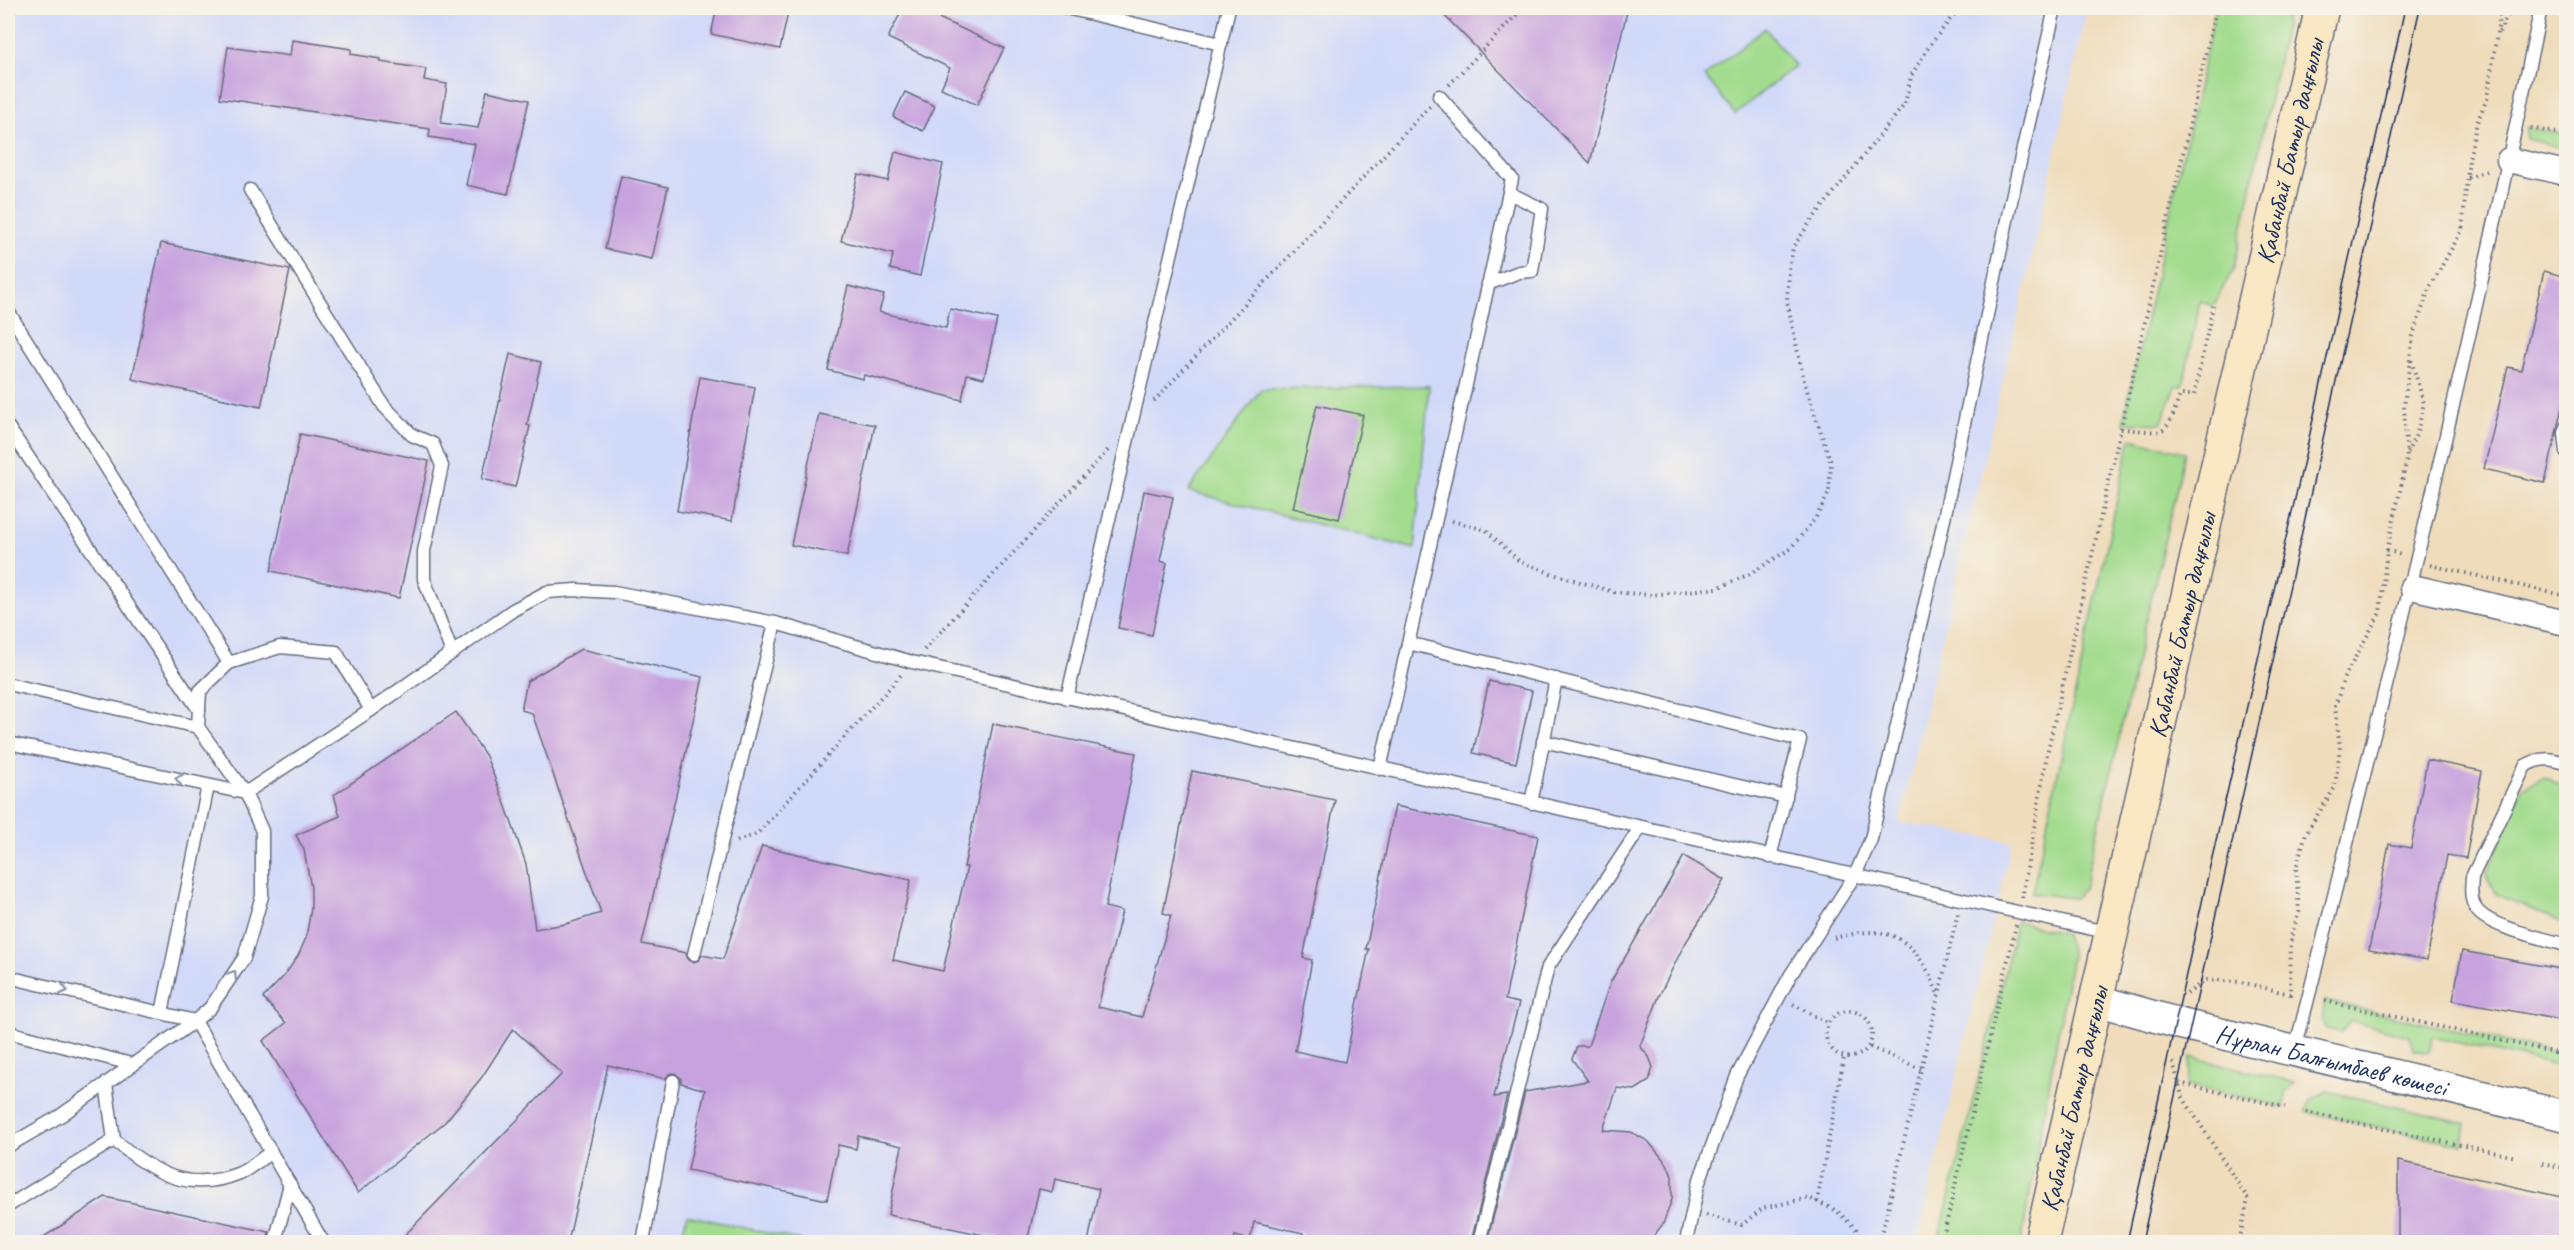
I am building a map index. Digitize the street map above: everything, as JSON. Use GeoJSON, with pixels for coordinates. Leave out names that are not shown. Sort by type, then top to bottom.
{"type":"FeatureCollection","features":[{"type":"Feature","properties":{"kind":"main road","name":"Қабанбай Батыр даңғылы"},"geometry":{"type":"LineString","coordinates":[[2042,1242],[2322,8]]}},
{"type":"Feature","properties":{"kind":"street"},"geometry":{"type":"LineString","coordinates":[[2509,160],[2566,173]]}},
{"type":"Feature","properties":{"kind":"street"},"geometry":{"type":"LineString","coordinates":[[2412,587],[2566,623]]}},
{"type":"Feature","properties":{"kind":"street","name":"Нұрлан Балғымбаев көшесі"},"geometry":{"type":"LineString","coordinates":[[2096,1000],[2295,1051],[2566,1116]]}},
{"type":"Feature","properties":{"kind":"lane"},"geometry":{"type":"LineString","coordinates":[[1066,8],[1221,44]]}},
{"type":"Feature","properties":{"kind":"lane"},"geometry":{"type":"LineString","coordinates":[[1067,698],[1229,8]]}},
{"type":"Feature","properties":{"kind":"lane"},"geometry":{"type":"LineString","coordinates":[[1686,1242],[1698,1185],[1737,1076],[1779,996],[1855,875],[1871,839],[1941,536],[2010,206],[2055,8]]}},
{"type":"Feature","properties":{"kind":"lane"},"geometry":{"type":"LineString","coordinates":[[2295,1051],[2418,562],[2541,8]]}},
{"type":"Feature","properties":{"kind":"lane"},"geometry":{"type":"LineString","coordinates":[[1380,769],[1512,179],[1439,96]]}},
{"type":"Feature","properties":{"kind":"lane"},"geometry":{"type":"LineString","coordinates":[[250,190],[384,406],[412,435],[432,444],[437,453],[442,466],[424,550],[424,579],[452,653]]}},
{"type":"Feature","properties":{"kind":"lane"},"geometry":{"type":"LineString","coordinates":[[1488,284],[1519,273],[1533,271],[1542,209],[1509,193]]}},
{"type":"Feature","properties":{"kind":"lane"},"geometry":{"type":"LineString","coordinates":[[8,311],[229,663]]}},
{"type":"Feature","properties":{"kind":"lane"},"geometry":{"type":"LineString","coordinates":[[8,427],[199,710]]}},
{"type":"Feature","properties":{"kind":"lane"},"geometry":{"type":"LineString","coordinates":[[2566,427],[2564,433],[2566,452]]}},
{"type":"Feature","properties":{"kind":"lane"},"geometry":{"type":"LineString","coordinates":[[8,742],[245,793],[371,710],[513,610],[547,592],[576,590],[614,592],[775,623],[906,661],[2111,933]]}},
{"type":"Feature","properties":{"kind":"lane"},"geometry":{"type":"LineString","coordinates":[[694,954],[775,623]]}},
{"type":"Feature","properties":{"kind":"lane"},"geometry":{"type":"LineString","coordinates":[[1408,643],[1800,740],[1770,857]]}},
{"type":"Feature","properties":{"kind":"lane"},"geometry":{"type":"LineString","coordinates":[[8,1146],[60,1116],[195,1021],[210,1008],[244,958],[262,897],[262,831],[245,793],[198,727],[200,691],[229,663],[280,647],[336,652],[371,710]]}},
{"type":"Feature","properties":{"kind":"lane"},"geometry":{"type":"LineString","coordinates":[[1530,803],[1556,679]]}},
{"type":"Feature","properties":{"kind":"lane"},"geometry":{"type":"LineString","coordinates":[[8,684],[198,727]]}},
{"type":"Feature","properties":{"kind":"lane"},"geometry":{"type":"LineString","coordinates":[[1543,741],[1786,796]]}},
{"type":"Feature","properties":{"kind":"lane"},"geometry":{"type":"LineString","coordinates":[[2566,764],[2554,759],[2537,759],[2525,766],[2472,878],[2471,893],[2476,909],[2489,921],[2566,945]]}},
{"type":"Feature","properties":{"kind":"lane"},"geometry":{"type":"LineString","coordinates":[[162,1013],[208,786]]}},
{"type":"Feature","properties":{"kind":"lane"},"geometry":{"type":"LineString","coordinates":[[1479,1242],[1548,967],[1640,828]]}},
{"type":"Feature","properties":{"kind":"lane"},"geometry":{"type":"LineString","coordinates":[[8,977],[195,1021],[323,1242]]}},
{"type":"Feature","properties":{"kind":"lane"},"geometry":{"type":"LineString","coordinates":[[8,1032],[131,1064]]}},
{"type":"Feature","properties":{"kind":"lane"},"geometry":{"type":"LineString","coordinates":[[643,1242],[673,1081]]}},
{"type":"Feature","properties":{"kind":"lane"},"geometry":{"type":"LineString","coordinates":[[106,1084],[114,1140],[138,1160],[174,1179],[202,1181],[240,1172],[271,1152]]}},
{"type":"Feature","properties":{"kind":"lane"},"geometry":{"type":"LineString","coordinates":[[8,1206],[114,1140]]}},
{"type":"Feature","properties":{"kind":"lane"},"geometry":{"type":"LineString","coordinates":[[275,1242],[290,1184]]}},
{"type":"Feature","properties":{"kind":"path"},"geometry":{"type":"LineString","coordinates":[[1436,517],[1486,530],[1519,561],[1553,574],[1614,592],[1651,595],[1717,588],[1750,574],[1791,549],[1815,519],[1829,493],[1832,463],[1804,381],[1787,301],[1793,247],[1811,221],[1905,104],[1911,76],[1930,45],[1959,8]]}},
{"type":"Feature","properties":{"kind":"path"},"geometry":{"type":"LineString","coordinates":[[1942,1242],[2019,914],[2047,754],[2216,8]]}},
{"type":"Feature","properties":{"kind":"path"},"geometry":{"type":"LineString","coordinates":[[2407,454],[2404,406],[2413,335],[2429,289],[2463,230],[2469,159],[2477,122],[2487,99],[2501,8]]}},
{"type":"Feature","properties":{"kind":"path"},"geometry":{"type":"LineString","coordinates":[[2497,35],[2512,8]]}},
{"type":"Feature","properties":{"kind":"path"},"geometry":{"type":"LineString","coordinates":[[2527,127],[2566,135]]}},
{"type":"Feature","properties":{"kind":"path"},"geometry":{"type":"LineString","coordinates":[[2121,429],[2159,432],[2164,430],[2169,424],[2180,395],[2194,395],[2213,306]]}},
{"type":"Feature","properties":{"kind":"path"},"geometry":{"type":"LineString","coordinates":[[2187,994],[2205,980],[2241,982],[2290,994],[2291,937],[2299,912],[2296,868],[2306,833],[2335,787],[2340,747],[2335,707],[2344,678],[2380,613],[2387,550],[2407,454],[2417,433],[2424,403],[2410,358]]}},
{"type":"Feature","properties":{"kind":"path"},"geometry":{"type":"LineString","coordinates":[[2418,562],[2566,596]]}},
{"type":"Feature","properties":{"kind":"path"},"geometry":{"type":"LineString","coordinates":[[1880,1242],[1961,900]]}},
{"type":"Feature","properties":{"kind":"path"},"geometry":{"type":"LineString","coordinates":[[1812,941],[1880,932],[1899,939],[1918,955],[1931,976],[1939,996]]}},
{"type":"Feature","properties":{"kind":"path"},"geometry":{"type":"LineString","coordinates":[[1779,996],[1829,1024]]}},
{"type":"Feature","properties":{"kind":"path"},"geometry":{"type":"LineString","coordinates":[[2325,1001],[2566,1055]]}},
{"type":"Feature","properties":{"kind":"path"},"geometry":{"type":"LineString","coordinates":[[1850,1010],[1866,1016],[1873,1031],[1870,1047],[1857,1057],[1840,1057],[1828,1046],[1825,1029],[1834,1015],[1850,1010]]}},
{"type":"Feature","properties":{"kind":"path"},"geometry":{"type":"LineString","coordinates":[[1870,1047],[1921,1069]]}},
{"type":"Feature","properties":{"kind":"path"},"geometry":{"type":"LineString","coordinates":[[2554,1052],[2566,1063]]}},
{"type":"Feature","properties":{"kind":"path"},"geometry":{"type":"LineString","coordinates":[[1817,1202],[1844,1057]]}},
{"type":"Feature","properties":{"kind":"path"},"geometry":{"type":"LineString","coordinates":[[2173,1062],[2182,1096],[2248,1199],[2239,1242]]}},
{"type":"Feature","properties":{"kind":"path"},"geometry":{"type":"LineString","coordinates":[[2179,1083],[2285,1107]]}},
{"type":"Feature","properties":{"kind":"path"},"geometry":{"type":"LineString","coordinates":[[2306,1112],[2516,1157]]}},
{"type":"Feature","properties":{"kind":"path"},"geometry":{"type":"LineString","coordinates":[[2542,1162],[2566,1168]]}},
{"type":"Feature","properties":{"kind":"path"},"geometry":{"type":"LineString","coordinates":[[1692,1212],[1742,1225],[1763,1208],[1809,1198],[1837,1211],[1856,1229],[1861,1242]]}},
{"type":"Feature","properties":{"kind":"shaded area"},"geometry":{"type":"Polygon","coordinates":[[[8,8],[2087,8],[2025,287],[1899,822],[2012,842],[1917,1242],[8,1242],[8,8]]]}},
{"type":"Feature","properties":{"kind":"green space"},"geometry":{"type":"Polygon","coordinates":[[[2216,8],[2289,8],[2234,268],[2213,306],[2200,301],[2183,386],[2176,386],[2161,424],[2123,422],[2216,8]]]}},
{"type":"Feature","properties":{"kind":"green space"},"geometry":{"type":"Polygon","coordinates":[[[1765,28],[1795,66],[1735,114],[1705,76],[1765,28]]]}},
{"type":"Feature","properties":{"kind":"green space"},"geometry":{"type":"Polygon","coordinates":[[[2527,127],[2566,135],[2566,145],[2562,148],[2526,139],[2527,127]]]}},
{"type":"Feature","properties":{"kind":"green space"},"geometry":{"type":"Polygon","coordinates":[[[1429,386],[1415,549],[1188,491],[1261,389],[1429,386]]]}},
{"type":"Feature","properties":{"kind":"green space"},"geometry":{"type":"Polygon","coordinates":[[[2130,439],[2185,452],[2084,889],[2074,898],[2032,893],[2130,439]]]}},
{"type":"Feature","properties":{"kind":"green space"},"geometry":{"type":"Polygon","coordinates":[[[2544,777],[2566,788],[2566,924],[2498,895],[2486,876],[2522,788],[2544,777]]]}},
{"type":"Feature","properties":{"kind":"green space"},"geometry":{"type":"Polygon","coordinates":[[[2017,921],[2065,934],[2072,955],[2021,1242],[1938,1242],[2017,921]]]}},
{"type":"Feature","properties":{"kind":"green space"},"geometry":{"type":"Polygon","coordinates":[[[2325,1001],[2566,1055],[2566,1086],[2560,1084],[2558,1066],[2433,1037],[2429,1052],[2413,1049],[2409,1036],[2351,1021],[2341,1032],[2327,1029],[2322,1021],[2325,1001]]]}},
{"type":"Feature","properties":{"kind":"green space"},"geometry":{"type":"Polygon","coordinates":[[[2191,1057],[2295,1082],[2286,1092],[2285,1107],[2187,1085],[2191,1057]]]}},
{"type":"Feature","properties":{"kind":"green space"},"geometry":{"type":"Polygon","coordinates":[[[2327,1091],[2466,1123],[2463,1145],[2306,1112],[2311,1100],[2327,1091]]]}},
{"type":"Feature","properties":{"kind":"green space"},"geometry":{"type":"Polygon","coordinates":[[[687,1215],[807,1242],[680,1242],[687,1215]]]}},
{"type":"Feature","properties":{"kind":"building"},"geometry":{"type":"Polygon","coordinates":[[[717,8],[789,8],[780,49],[711,34],[717,8]]]}},
{"type":"Feature","properties":{"kind":"building"},"geometry":{"type":"Polygon","coordinates":[[[903,8],[917,8],[1004,48],[977,105],[941,88],[950,68],[888,38],[903,8]]]}},
{"type":"Feature","properties":{"kind":"building"},"geometry":{"type":"Polygon","coordinates":[[[1437,8],[1628,8],[1590,163],[1437,8]]]}},
{"type":"Feature","properties":{"kind":"building"},"geometry":{"type":"Polygon","coordinates":[[[292,40],[351,49],[351,54],[381,59],[380,62],[426,69],[424,80],[447,84],[441,123],[478,128],[487,91],[529,100],[508,194],[466,185],[475,144],[429,137],[430,129],[220,98],[228,47],[290,56],[292,40]]]}},
{"type":"Feature","properties":{"kind":"building"},"geometry":{"type":"Polygon","coordinates":[[[905,92],[935,106],[923,131],[893,117],[905,92]]]}},
{"type":"Feature","properties":{"kind":"building"},"geometry":{"type":"Polygon","coordinates":[[[895,152],[943,164],[920,276],[890,269],[893,254],[841,241],[858,174],[888,181],[895,152]]]}},
{"type":"Feature","properties":{"kind":"building"},"geometry":{"type":"Polygon","coordinates":[[[621,176],[668,187],[652,259],[605,249],[621,176]]]}},
{"type":"Feature","properties":{"kind":"building"},"geometry":{"type":"Polygon","coordinates":[[[161,243],[290,270],[261,407],[132,379],[161,243]]]}},
{"type":"Feature","properties":{"kind":"building"},"geometry":{"type":"Polygon","coordinates":[[[2544,271],[2566,277],[2566,389],[2545,483],[2484,469],[2508,367],[2521,370],[2544,271]]]}},
{"type":"Feature","properties":{"kind":"building"},"geometry":{"type":"Polygon","coordinates":[[[848,286],[884,295],[879,312],[946,328],[950,309],[997,319],[984,378],[967,374],[962,400],[864,375],[863,379],[828,370],[848,286]]]}},
{"type":"Feature","properties":{"kind":"building"},"geometry":{"type":"Polygon","coordinates":[[[510,354],[541,362],[527,425],[530,426],[515,487],[482,479],[510,354]]]}},
{"type":"Feature","properties":{"kind":"building"},"geometry":{"type":"Polygon","coordinates":[[[700,377],[755,387],[732,521],[677,511],[700,377]]]}},
{"type":"Feature","properties":{"kind":"building"},"geometry":{"type":"Polygon","coordinates":[[[1317,405],[1363,415],[1339,519],[1293,508],[1317,405]]]}},
{"type":"Feature","properties":{"kind":"building"},"geometry":{"type":"Polygon","coordinates":[[[819,414],[875,425],[847,556],[791,545],[819,414]]]}},
{"type":"Feature","properties":{"kind":"building"},"geometry":{"type":"Polygon","coordinates":[[[300,434],[429,461],[399,598],[271,571],[300,434]]]}},
{"type":"Feature","properties":{"kind":"building"},"geometry":{"type":"Polygon","coordinates":[[[1144,491],[1173,497],[1160,561],[1167,563],[1152,635],[1118,628],[1144,491]]]}},
{"type":"Feature","properties":{"kind":"building"},"geometry":{"type":"Polygon","coordinates":[[[581,649],[703,677],[642,944],[686,953],[688,960],[693,962],[699,960],[702,955],[723,959],[762,846],[911,880],[893,960],[943,971],[967,867],[964,867],[993,724],[1136,753],[1105,907],[1122,911],[1098,1007],[1142,1017],[1171,915],[1163,913],[1192,771],[1335,800],[1303,958],[1312,960],[1295,1051],[1345,1062],[1369,949],[1366,949],[1395,806],[1538,836],[1505,1000],[1519,1003],[1494,1097],[1507,1095],[1471,1242],[1301,1242],[1303,1233],[1254,1222],[1250,1240],[1235,1236],[1233,1242],[1088,1242],[1099,1189],[1055,1179],[1052,1192],[1039,1189],[1027,1242],[1017,1242],[888,1215],[902,1146],[858,1136],[856,1149],[838,1145],[827,1200],[688,1170],[705,1090],[681,1083],[681,1078],[675,1073],[670,1073],[665,1079],[608,1065],[568,1242],[398,1242],[562,1074],[513,1029],[482,1077],[445,1122],[358,1193],[263,1041],[286,1023],[263,998],[284,976],[298,956],[306,938],[311,908],[311,888],[304,850],[296,835],[340,816],[334,795],[456,712],[486,756],[505,804],[526,864],[535,929],[566,924],[601,913],[532,713],[521,710],[527,681],[581,649]]]}},
{"type":"Feature","properties":{"kind":"building"},"geometry":{"type":"Polygon","coordinates":[[[1489,681],[1532,691],[1516,763],[1473,753],[1489,681]]]}},
{"type":"Feature","properties":{"kind":"building"},"geometry":{"type":"Polygon","coordinates":[[[2427,760],[2482,771],[2466,858],[2447,855],[2427,960],[2369,950],[2389,844],[2411,848],[2427,760]]]}},
{"type":"Feature","properties":{"kind":"building"},"geometry":{"type":"Polygon","coordinates":[[[1684,856],[1725,880],[1683,947],[1660,994],[1640,1046],[1649,1057],[1653,1067],[1649,1081],[1635,1090],[1617,1088],[1603,1130],[1631,1132],[1648,1141],[1667,1164],[1672,1176],[1672,1199],[1663,1224],[1649,1242],[1487,1242],[1525,1092],[1588,1081],[1572,1059],[1577,1046],[1588,1046],[1610,983],[1684,856]]]}},
{"type":"Feature","properties":{"kind":"building"},"geometry":{"type":"Polygon","coordinates":[[[2462,951],[2566,970],[2566,1021],[2453,1000],[2462,951]]]}},
{"type":"Feature","properties":{"kind":"building"},"geometry":{"type":"Polygon","coordinates":[[[2398,1161],[2566,1198],[2566,1242],[2398,1242],[2398,1161]]]}},
{"type":"Feature","properties":{"kind":"building"},"geometry":{"type":"Polygon","coordinates":[[[105,1197],[269,1232],[267,1242],[36,1242],[105,1197]]]}},
{"type":"Feature","properties":{"kind":"tram line"},"geometry":{"type":"LineString","coordinates":[[2127,1242],[2405,8]]}},
{"type":"Feature","properties":{"kind":"tram line"},"geometry":{"type":"LineString","coordinates":[[2142,1242],[2420,8]]}}]}
